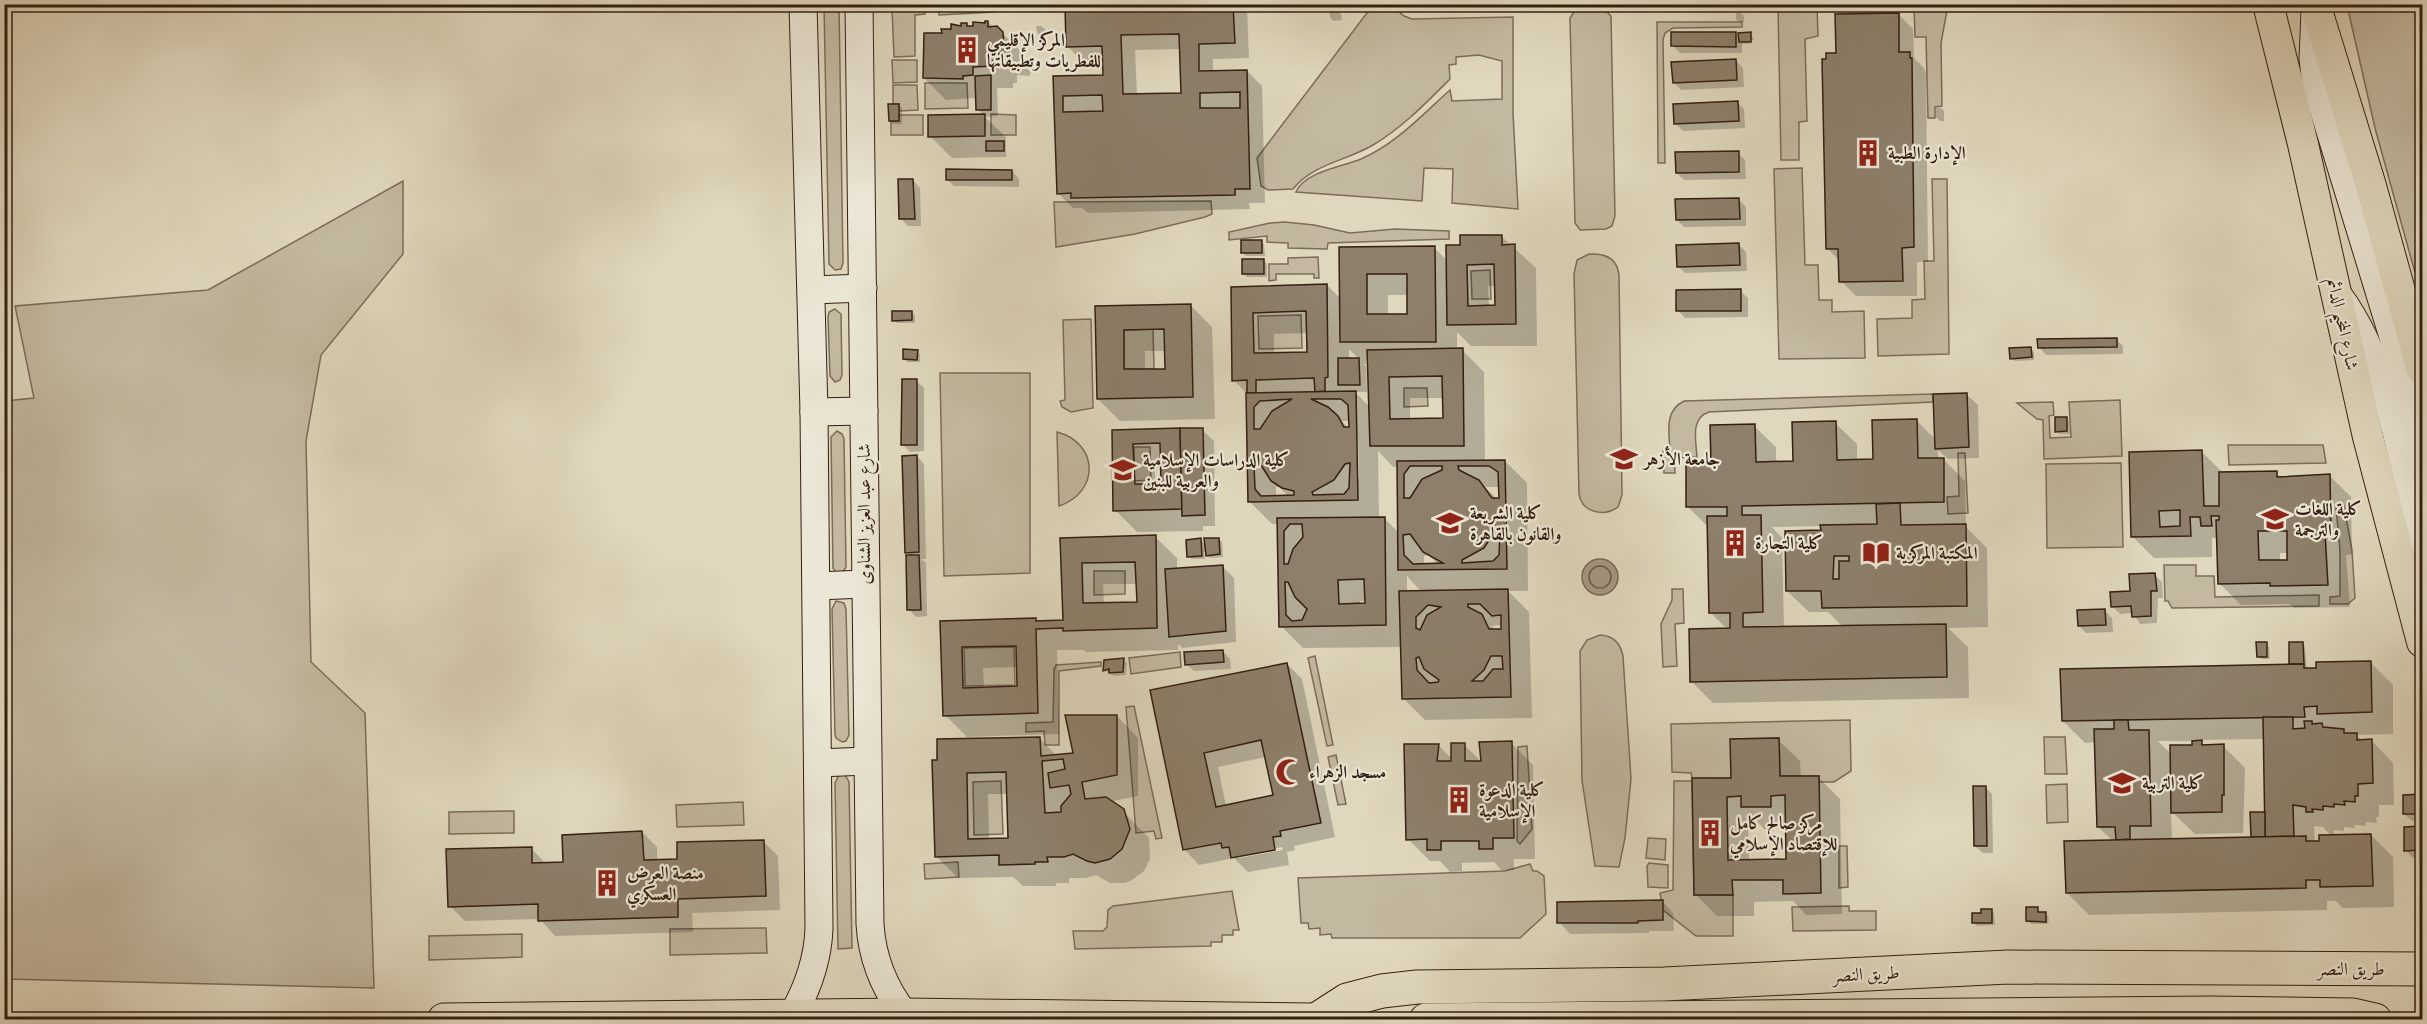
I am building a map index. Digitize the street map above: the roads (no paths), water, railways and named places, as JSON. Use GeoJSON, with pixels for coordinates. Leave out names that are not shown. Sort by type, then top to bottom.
{"type":"FeatureCollection","features":[{"type":"Feature","properties":{"kind":"highway","name":"طريق النصر"},"geometry":{"type":"LineString","coordinates":[[444,1020],[905,1015],[1314,1020],[1347,1000],[1382,991],[1417,987],[1664,984],[2008,968],[2421,967]]}},
{"type":"Feature","properties":{"kind":"highway"},"geometry":{"type":"LineString","coordinates":[[1426,1020],[2210,1013],[2353,1015],[2376,1020]]}},
{"type":"Feature","properties":{"kind":"main road","name":"شارع المخيم الدائم"},"geometry":{"type":"LineString","coordinates":[[2268,4],[2337,292],[2368,437],[2422,642]]}},
{"type":"Feature","properties":{"kind":"main road"},"geometry":{"type":"LineString","coordinates":[[2315,5],[2372,186],[2422,370]]}},
{"type":"Feature","properties":{"kind":"street"},"geometry":{"type":"LineString","coordinates":[[792,1016],[807,986],[817,954],[817,586],[812,290],[803,4]]}},
{"type":"Feature","properties":{"kind":"street","name":"شارع عبد العزيز الشناوى"},"geometry":{"type":"LineString","coordinates":[[859,4],[864,585],[871,938],[882,979],[905,1015]]}},
{"type":"Feature","properties":{"kind":"street"},"geometry":{"type":"LineString","coordinates":[[2315,5],[2312,41],[2316,85],[2405,376],[2422,444]]}},
{"type":"Feature","properties":{"kind":"street"},"geometry":{"type":"LineString","coordinates":[[812,290],[863,288]]}},
{"type":"Feature","properties":{"kind":"street"},"geometry":{"type":"LineString","coordinates":[[2337,292],[2356,322],[2378,369],[2422,543]]}},
{"type":"Feature","properties":{"kind":"street"},"geometry":{"type":"LineString","coordinates":[[814,412],[864,411]]}},
{"type":"Feature","properties":{"kind":"street"},"geometry":{"type":"LineString","coordinates":[[817,586],[864,585]]}},
{"type":"Feature","properties":{"kind":"street"},"geometry":{"type":"LineString","coordinates":[[818,763],[867,761]]}},
{"type":"Feature","properties":{"kind":"water"},"geometry":{"type":"Polygon","coordinates":[[[1600,559],[1612,565],[1618,577],[1612,589],[1600,595],[1588,589],[1582,577],[1588,565],[1600,559]]]}},
{"type":"Feature","properties":{"kind":"place","name":"المركز الإقليمي للفطريات وتطبيقاتها"},"geometry":{"type":"Point","coordinates":[967,50]}},
{"type":"Feature","properties":{"kind":"place","name":"الإدارة الطبية"},"geometry":{"type":"Point","coordinates":[1868,153]}},
{"type":"Feature","properties":{"kind":"place","name":"جامعة الأزهر"},"geometry":{"type":"Point","coordinates":[1624,459]}},
{"type":"Feature","properties":{"kind":"place","name":"كلية الدراسات الإسلامية والعربية للبنين"},"geometry":{"type":"Point","coordinates":[1123,470]}},
{"type":"Feature","properties":{"kind":"place","name":"كلية اللغات والترجمة"},"geometry":{"type":"Point","coordinates":[2275,519]}},
{"type":"Feature","properties":{"kind":"place","name":"كلية الشريعة والقانون بالقاهرة"},"geometry":{"type":"Point","coordinates":[1450,523]}},
{"type":"Feature","properties":{"kind":"place","name":"كلية التجارة"},"geometry":{"type":"Point","coordinates":[1735,543]}},
{"type":"Feature","properties":{"kind":"place","name":"المكتبة المركزية"},"geometry":{"type":"Point","coordinates":[1876,553]}},
{"type":"Feature","properties":{"kind":"place","name":"مسجد الزهراء"},"geometry":{"type":"Point","coordinates":[1289,772]}},
{"type":"Feature","properties":{"kind":"place","name":"كلية التربية"},"geometry":{"type":"Point","coordinates":[2122,783]}},
{"type":"Feature","properties":{"kind":"place","name":"كلية الدعوة الإسلامية"},"geometry":{"type":"Point","coordinates":[1459,800]}},
{"type":"Feature","properties":{"kind":"place","name":"مركز صالح كامل للإقتصاد الإسلامي"},"geometry":{"type":"Point","coordinates":[1710,833]}},
{"type":"Feature","properties":{"kind":"place","name":"منصة العرض العسكري"},"geometry":{"type":"Point","coordinates":[607,883]}}]}
